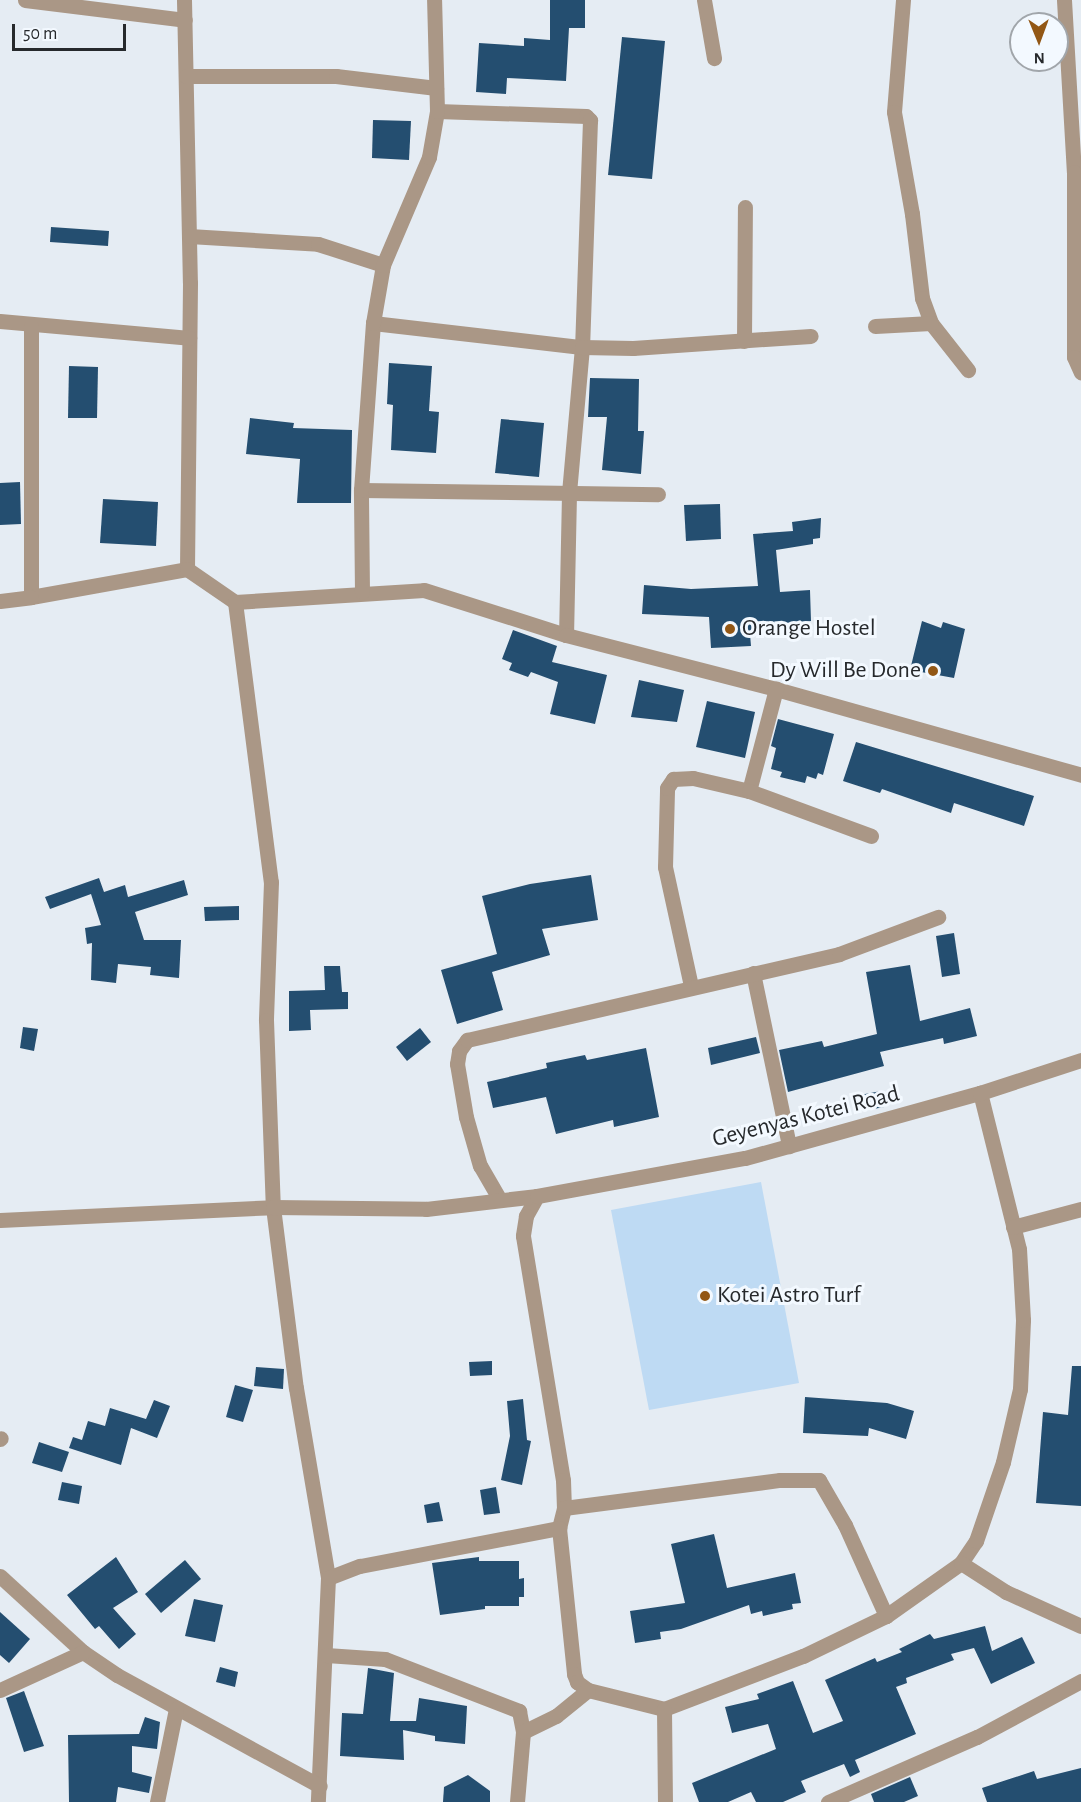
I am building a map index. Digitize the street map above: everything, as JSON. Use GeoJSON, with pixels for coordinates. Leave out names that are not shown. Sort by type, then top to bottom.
{"type":"FeatureCollection","features":[{"type":"Feature","properties":{"kind":"street"},"geometry":{"type":"LineString","coordinates":[[25,0],[185,20]]}},
{"type":"Feature","properties":{"kind":"street"},"geometry":{"type":"LineString","coordinates":[[184,0],[189,236],[187,569]]}},
{"type":"Feature","properties":{"kind":"street"},"geometry":{"type":"LineString","coordinates":[[362,592],[361,490],[373,323],[383,265],[429,157],[437,111],[434,0]]}},
{"type":"Feature","properties":{"kind":"street"},"geometry":{"type":"LineString","coordinates":[[704,0],[714,58]]}},
{"type":"Feature","properties":{"kind":"street"},"geometry":{"type":"LineString","coordinates":[[903,0],[894,112],[912,214],[922,298],[931,323],[968,370]]}},
{"type":"Feature","properties":{"kind":"street"},"geometry":{"type":"LineString","coordinates":[[1064,0],[1078,172],[1074,357],[1081,373]]}},
{"type":"Feature","properties":{"kind":"street"},"geometry":{"type":"LineString","coordinates":[[186,76],[336,76],[436,88]]}},
{"type":"Feature","properties":{"kind":"street"},"geometry":{"type":"LineString","coordinates":[[437,111],[586,116],[590,120],[582,347],[569,494],[566,635]]}},
{"type":"Feature","properties":{"kind":"street"},"geometry":{"type":"LineString","coordinates":[[744,340],[745,207]]}},
{"type":"Feature","properties":{"kind":"street"},"geometry":{"type":"LineString","coordinates":[[189,236],[318,244],[383,265]]}},
{"type":"Feature","properties":{"kind":"street"},"geometry":{"type":"LineString","coordinates":[[0,321],[31,326],[89,327],[189,338]]}},
{"type":"Feature","properties":{"kind":"street"},"geometry":{"type":"LineString","coordinates":[[373,323],[582,347],[633,348],[811,336]]}},
{"type":"Feature","properties":{"kind":"street"},"geometry":{"type":"LineString","coordinates":[[875,326],[931,323]]}},
{"type":"Feature","properties":{"kind":"street"},"geometry":{"type":"LineString","coordinates":[[31,326],[31,597]]}},
{"type":"Feature","properties":{"kind":"street"},"geometry":{"type":"LineString","coordinates":[[361,490],[658,494]]}},
{"type":"Feature","properties":{"kind":"street"},"geometry":{"type":"LineString","coordinates":[[0,601],[187,569],[236,602],[362,592],[424,590],[566,635],[776,689],[1081,775]]}},
{"type":"Feature","properties":{"kind":"street"},"geometry":{"type":"LineString","coordinates":[[0,1576],[83,1652],[319,1794],[328,1578],[296,1388],[273,1207],[266,1020],[271,882],[236,602]]}},
{"type":"Feature","properties":{"kind":"street"},"geometry":{"type":"LineString","coordinates":[[749,791],[776,689]]}},
{"type":"Feature","properties":{"kind":"street"},"geometry":{"type":"LineString","coordinates":[[691,986],[665,867],[667,788],[674,779],[682,777],[749,791],[872,836]]}},
{"type":"Feature","properties":{"kind":"street"},"geometry":{"type":"LineString","coordinates":[[500,1200],[480,1166],[466,1117],[458,1064],[459,1051],[467,1040],[691,986],[839,954],[938,918]]}},
{"type":"Feature","properties":{"kind":"street"},"geometry":{"type":"LineString","coordinates":[[753,973],[789,1146]]}},
{"type":"Feature","properties":{"kind":"street","name":"Geyenyas Kotei Road"},"geometry":{"type":"LineString","coordinates":[[0,1220],[273,1207],[426,1209],[537,1196],[706,1166],[789,1146],[980,1093],[1081,1060]]}},
{"type":"Feature","properties":{"kind":"street"},"geometry":{"type":"LineString","coordinates":[[537,1196],[526,1216],[523,1236],[564,1508],[559,1527],[572,1664],[577,1682],[588,1690],[664,1709],[803,1656],[886,1616],[961,1563],[976,1542],[988,1509],[1020,1389],[1022,1284],[1013,1227],[980,1093]]}},
{"type":"Feature","properties":{"kind":"street"},"geometry":{"type":"LineString","coordinates":[[1013,1227],[1081,1209]]}},
{"type":"Feature","properties":{"kind":"street"},"geometry":{"type":"LineString","coordinates":[[564,1508],[780,1480],[819,1480],[845,1525],[886,1616]]}},
{"type":"Feature","properties":{"kind":"street"},"geometry":{"type":"LineString","coordinates":[[328,1578],[360,1566],[559,1527]]}},
{"type":"Feature","properties":{"kind":"street"},"geometry":{"type":"LineString","coordinates":[[961,1563],[1006,1592],[1081,1626]]}},
{"type":"Feature","properties":{"kind":"street"},"geometry":{"type":"LineString","coordinates":[[0,1690],[83,1652]]}},
{"type":"Feature","properties":{"kind":"street"},"geometry":{"type":"LineString","coordinates":[[326,1655],[385,1659],[510,1705],[519,1711],[523,1732],[518,1802]]}},
{"type":"Feature","properties":{"kind":"street"},"geometry":{"type":"LineString","coordinates":[[828,1802],[977,1737],[1081,1681]]}},
{"type":"Feature","properties":{"kind":"street"},"geometry":{"type":"LineString","coordinates":[[523,1732],[556,1716],[588,1690]]}},
{"type":"Feature","properties":{"kind":"street"},"geometry":{"type":"LineString","coordinates":[[157,1802],[176,1709]]}},
{"type":"Feature","properties":{"kind":"street"},"geometry":{"type":"LineString","coordinates":[[664,1709],[665,1802]]}},
{"type":"Feature","properties":{"kind":"shaded area","name":"Kotei Astro Turf"},"geometry":{"type":"Polygon","coordinates":[[[761,1182],[799,1383],[649,1410],[611,1210],[761,1182]]]}},
{"type":"Feature","properties":{"kind":"building"},"geometry":{"type":"Polygon","coordinates":[[[550,0],[585,0],[585,28],[569,28],[566,81],[507,78],[506,94],[476,92],[479,43],[524,46],[524,38],[550,40],[550,0]]]}},
{"type":"Feature","properties":{"kind":"building"},"geometry":{"type":"Polygon","coordinates":[[[622,37],[665,41],[652,179],[608,175],[622,37]]]}},
{"type":"Feature","properties":{"kind":"building"},"geometry":{"type":"Polygon","coordinates":[[[373,120],[411,121],[409,160],[372,158],[373,120]]]}},
{"type":"Feature","properties":{"kind":"building"},"geometry":{"type":"Polygon","coordinates":[[[51,227],[109,231],[108,246],[50,242],[51,227]]]}},
{"type":"Feature","properties":{"kind":"building"},"geometry":{"type":"Polygon","coordinates":[[[389,363],[432,366],[429,411],[439,412],[436,453],[391,450],[393,405],[387,404],[389,363]]]}},
{"type":"Feature","properties":{"kind":"building"},"geometry":{"type":"Polygon","coordinates":[[[69,366],[98,367],[97,418],[68,418],[69,366]]]}},
{"type":"Feature","properties":{"kind":"building"},"geometry":{"type":"Polygon","coordinates":[[[590,378],[639,379],[638,431],[644,431],[641,474],[602,470],[607,417],[588,417],[590,378]]]}},
{"type":"Feature","properties":{"kind":"building"},"geometry":{"type":"Polygon","coordinates":[[[250,418],[294,423],[293,428],[352,430],[351,503],[297,503],[300,459],[246,454],[250,418]]]}},
{"type":"Feature","properties":{"kind":"building"},"geometry":{"type":"Polygon","coordinates":[[[501,419],[544,423],[539,477],[495,473],[501,419]]]}},
{"type":"Feature","properties":{"kind":"building"},"geometry":{"type":"Polygon","coordinates":[[[20,482],[21,524],[0,525],[0,483],[20,482]]]}},
{"type":"Feature","properties":{"kind":"building"},"geometry":{"type":"Polygon","coordinates":[[[103,499],[158,502],[156,546],[100,543],[103,499]]]}},
{"type":"Feature","properties":{"kind":"building"},"geometry":{"type":"Polygon","coordinates":[[[720,504],[721,539],[686,541],[684,505],[720,504]]]}},
{"type":"Feature","properties":{"kind":"building"},"geometry":{"type":"Polygon","coordinates":[[[821,518],[820,538],[813,539],[813,544],[776,550],[780,592],[810,590],[811,621],[785,623],[785,632],[750,634],[751,646],[711,648],[709,617],[642,614],[644,585],[691,589],[758,586],[753,534],[793,531],[792,522],[821,518]]]}},
{"type":"Feature","properties":{"kind":"building"},"geometry":{"type":"Polygon","coordinates":[[[922,621],[941,628],[943,622],[965,629],[954,678],[910,670],[922,621]]]}},
{"type":"Feature","properties":{"kind":"building"},"geometry":{"type":"Polygon","coordinates":[[[513,630],[557,646],[552,662],[607,675],[595,724],[550,714],[558,682],[531,672],[528,677],[509,670],[512,663],[502,659],[513,630]]]}},
{"type":"Feature","properties":{"kind":"building"},"geometry":{"type":"Polygon","coordinates":[[[639,680],[684,690],[677,722],[631,717],[639,680]]]}},
{"type":"Feature","properties":{"kind":"building"},"geometry":{"type":"Polygon","coordinates":[[[707,701],[755,712],[745,758],[696,747],[707,701]]]}},
{"type":"Feature","properties":{"kind":"building"},"geometry":{"type":"Polygon","coordinates":[[[778,719],[834,734],[823,775],[818,773],[816,779],[807,776],[805,783],[780,777],[782,772],[771,769],[776,748],[771,746],[778,719]]]}},
{"type":"Feature","properties":{"kind":"building"},"geometry":{"type":"Polygon","coordinates":[[[856,742],[1034,796],[1024,826],[954,803],[951,813],[882,789],[880,793],[843,781],[856,742]]]}},
{"type":"Feature","properties":{"kind":"building"},"geometry":{"type":"Polygon","coordinates":[[[591,875],[598,920],[542,929],[550,955],[492,972],[503,1010],[457,1024],[441,970],[497,954],[482,896],[530,884],[591,875]]]}},
{"type":"Feature","properties":{"kind":"building"},"geometry":{"type":"Polygon","coordinates":[[[99,878],[104,892],[125,885],[128,897],[184,880],[188,895],[135,912],[144,940],[181,940],[179,978],[150,975],[151,967],[118,964],[116,983],[91,980],[92,943],[87,944],[85,928],[101,925],[91,894],[50,909],[45,897],[99,878]]]}},
{"type":"Feature","properties":{"kind":"building"},"geometry":{"type":"Polygon","coordinates":[[[239,906],[239,920],[205,921],[204,907],[239,906]]]}},
{"type":"Feature","properties":{"kind":"building"},"geometry":{"type":"Polygon","coordinates":[[[954,933],[960,974],[942,977],[936,936],[954,933]]]}},
{"type":"Feature","properties":{"kind":"building"},"geometry":{"type":"Polygon","coordinates":[[[910,965],[920,1021],[970,1008],[977,1036],[944,1044],[943,1038],[880,1052],[884,1066],[788,1092],[779,1050],[822,1041],[824,1047],[877,1034],[866,972],[910,965]]]}},
{"type":"Feature","properties":{"kind":"building"},"geometry":{"type":"Polygon","coordinates":[[[324,966],[340,966],[342,992],[348,992],[348,1009],[310,1010],[311,1030],[289,1031],[289,991],[325,990],[324,966]]]}},
{"type":"Feature","properties":{"kind":"building"},"geometry":{"type":"Polygon","coordinates":[[[23,1027],[38,1029],[34,1051],[20,1048],[23,1027]]]}},
{"type":"Feature","properties":{"kind":"building"},"geometry":{"type":"Polygon","coordinates":[[[420,1028],[431,1042],[407,1061],[396,1047],[420,1028]]]}},
{"type":"Feature","properties":{"kind":"building"},"geometry":{"type":"Polygon","coordinates":[[[756,1037],[760,1053],[711,1065],[708,1048],[756,1037]]]}},
{"type":"Feature","properties":{"kind":"building"},"geometry":{"type":"Polygon","coordinates":[[[646,1048],[659,1117],[614,1127],[613,1120],[556,1134],[546,1097],[493,1108],[487,1082],[547,1068],[546,1063],[585,1055],[587,1060],[646,1048]]]}},
{"type":"Feature","properties":{"kind":"building"},"geometry":{"type":"Polygon","coordinates":[[[881,1091],[884,1107],[863,1111],[860,1095],[881,1091]]]}},
{"type":"Feature","properties":{"kind":"building"},"geometry":{"type":"Polygon","coordinates":[[[492,1361],[492,1375],[470,1376],[469,1362],[492,1361]]]}},
{"type":"Feature","properties":{"kind":"building"},"geometry":{"type":"Polygon","coordinates":[[[1072,1366],[1081,1366],[1081,1506],[1036,1503],[1043,1412],[1068,1415],[1072,1366]]]}},
{"type":"Feature","properties":{"kind":"building"},"geometry":{"type":"Polygon","coordinates":[[[256,1367],[284,1369],[283,1389],[254,1386],[256,1367]]]}},
{"type":"Feature","properties":{"kind":"building"},"geometry":{"type":"Polygon","coordinates":[[[235,1385],[253,1390],[243,1422],[226,1417],[235,1385]]]}},
{"type":"Feature","properties":{"kind":"building"},"geometry":{"type":"Polygon","coordinates":[[[805,1397],[887,1403],[914,1411],[906,1439],[869,1428],[868,1436],[803,1433],[805,1397]]]}},
{"type":"Feature","properties":{"kind":"building"},"geometry":{"type":"Polygon","coordinates":[[[523,1399],[527,1440],[531,1441],[522,1485],[501,1480],[510,1436],[507,1401],[523,1399]]]}},
{"type":"Feature","properties":{"kind":"building"},"geometry":{"type":"Polygon","coordinates":[[[154,1400],[170,1406],[157,1438],[131,1428],[121,1465],[69,1448],[73,1437],[82,1440],[88,1421],[105,1426],[110,1408],[146,1419],[154,1400]]]}},
{"type":"Feature","properties":{"kind":"building"},"geometry":{"type":"Polygon","coordinates":[[[39,1442],[69,1452],[62,1472],[32,1463],[39,1442]]]}},
{"type":"Feature","properties":{"kind":"building"},"geometry":{"type":"Polygon","coordinates":[[[62,1482],[82,1486],[79,1504],[58,1500],[62,1482]]]}},
{"type":"Feature","properties":{"kind":"building"},"geometry":{"type":"Polygon","coordinates":[[[496,1487],[500,1513],[484,1515],[480,1490],[496,1487]]]}},
{"type":"Feature","properties":{"kind":"building"},"geometry":{"type":"Polygon","coordinates":[[[439,1502],[443,1521],[427,1523],[424,1505],[439,1502]]]}},
{"type":"Feature","properties":{"kind":"building"},"geometry":{"type":"Polygon","coordinates":[[[714,1534],[727,1588],[795,1573],[801,1603],[792,1604],[793,1609],[763,1616],[762,1611],[751,1614],[749,1605],[681,1629],[660,1632],[661,1639],[635,1643],[630,1611],[685,1603],[671,1544],[714,1534]]]}},
{"type":"Feature","properties":{"kind":"building"},"geometry":{"type":"Polygon","coordinates":[[[116,1557],[138,1592],[113,1608],[136,1634],[119,1649],[99,1626],[95,1629],[67,1595],[116,1557]]]}},
{"type":"Feature","properties":{"kind":"building"},"geometry":{"type":"Polygon","coordinates":[[[479,1557],[479,1561],[519,1561],[519,1579],[524,1578],[524,1597],[519,1597],[519,1606],[485,1606],[485,1609],[440,1615],[432,1563],[479,1557]]]}},
{"type":"Feature","properties":{"kind":"building"},"geometry":{"type":"Polygon","coordinates":[[[185,1560],[201,1579],[161,1613],[145,1594],[185,1560]]]}},
{"type":"Feature","properties":{"kind":"building"},"geometry":{"type":"Polygon","coordinates":[[[194,1599],[223,1605],[215,1642],[185,1636],[194,1599]]]}},
{"type":"Feature","properties":{"kind":"building"},"geometry":{"type":"Polygon","coordinates":[[[0,1612],[30,1639],[9,1663],[0,1655],[0,1612]]]}},
{"type":"Feature","properties":{"kind":"building"},"geometry":{"type":"Polygon","coordinates":[[[985,1626],[992,1651],[1022,1637],[1035,1663],[991,1684],[974,1648],[951,1654],[954,1660],[906,1678],[907,1683],[896,1687],[916,1734],[855,1760],[860,1772],[850,1777],[844,1764],[801,1781],[806,1792],[783,1802],[756,1802],[751,1792],[728,1802],[699,1802],[692,1783],[776,1749],[768,1724],[732,1733],[725,1707],[759,1699],[757,1694],[793,1681],[813,1733],[843,1721],[825,1680],[875,1658],[877,1662],[902,1652],[899,1649],[930,1634],[934,1639],[985,1626]]]}},
{"type":"Feature","properties":{"kind":"building"},"geometry":{"type":"Polygon","coordinates":[[[220,1667],[238,1672],[235,1687],[216,1682],[220,1667]]]}},
{"type":"Feature","properties":{"kind":"building"},"geometry":{"type":"Polygon","coordinates":[[[368,1668],[394,1673],[390,1721],[416,1721],[419,1698],[467,1706],[465,1744],[435,1741],[435,1736],[403,1730],[404,1760],[340,1756],[342,1713],[363,1714],[368,1668]]]}},
{"type":"Feature","properties":{"kind":"building"},"geometry":{"type":"Polygon","coordinates":[[[24,1691],[44,1746],[24,1752],[6,1698],[24,1691]]]}},
{"type":"Feature","properties":{"kind":"building"},"geometry":{"type":"Polygon","coordinates":[[[145,1717],[160,1722],[157,1749],[132,1746],[132,1772],[152,1777],[149,1793],[118,1787],[116,1802],[69,1802],[68,1735],[139,1734],[145,1717]]]}},
{"type":"Feature","properties":{"kind":"building"},"geometry":{"type":"Polygon","coordinates":[[[1081,1768],[1081,1802],[987,1802],[982,1788],[1034,1771],[1037,1779],[1081,1768]]]}},
{"type":"Feature","properties":{"kind":"building"},"geometry":{"type":"Polygon","coordinates":[[[468,1775],[490,1791],[490,1802],[443,1802],[444,1787],[468,1775]]]}},
{"type":"Feature","properties":{"kind":"building"},"geometry":{"type":"Polygon","coordinates":[[[910,1777],[918,1796],[904,1802],[874,1802],[871,1794],[910,1777]]]}},
{"type":"Feature","properties":{"kind":"place","name":"Orange Hostel"},"geometry":{"type":"Point","coordinates":[730,629]}},
{"type":"Feature","properties":{"kind":"place","name":"Dy Will Be Done"},"geometry":{"type":"Point","coordinates":[933,671]}},
{"type":"Feature","properties":{"kind":"place","name":"Kotei Astro Turf"},"geometry":{"type":"Point","coordinates":[705,1296]}}]}
